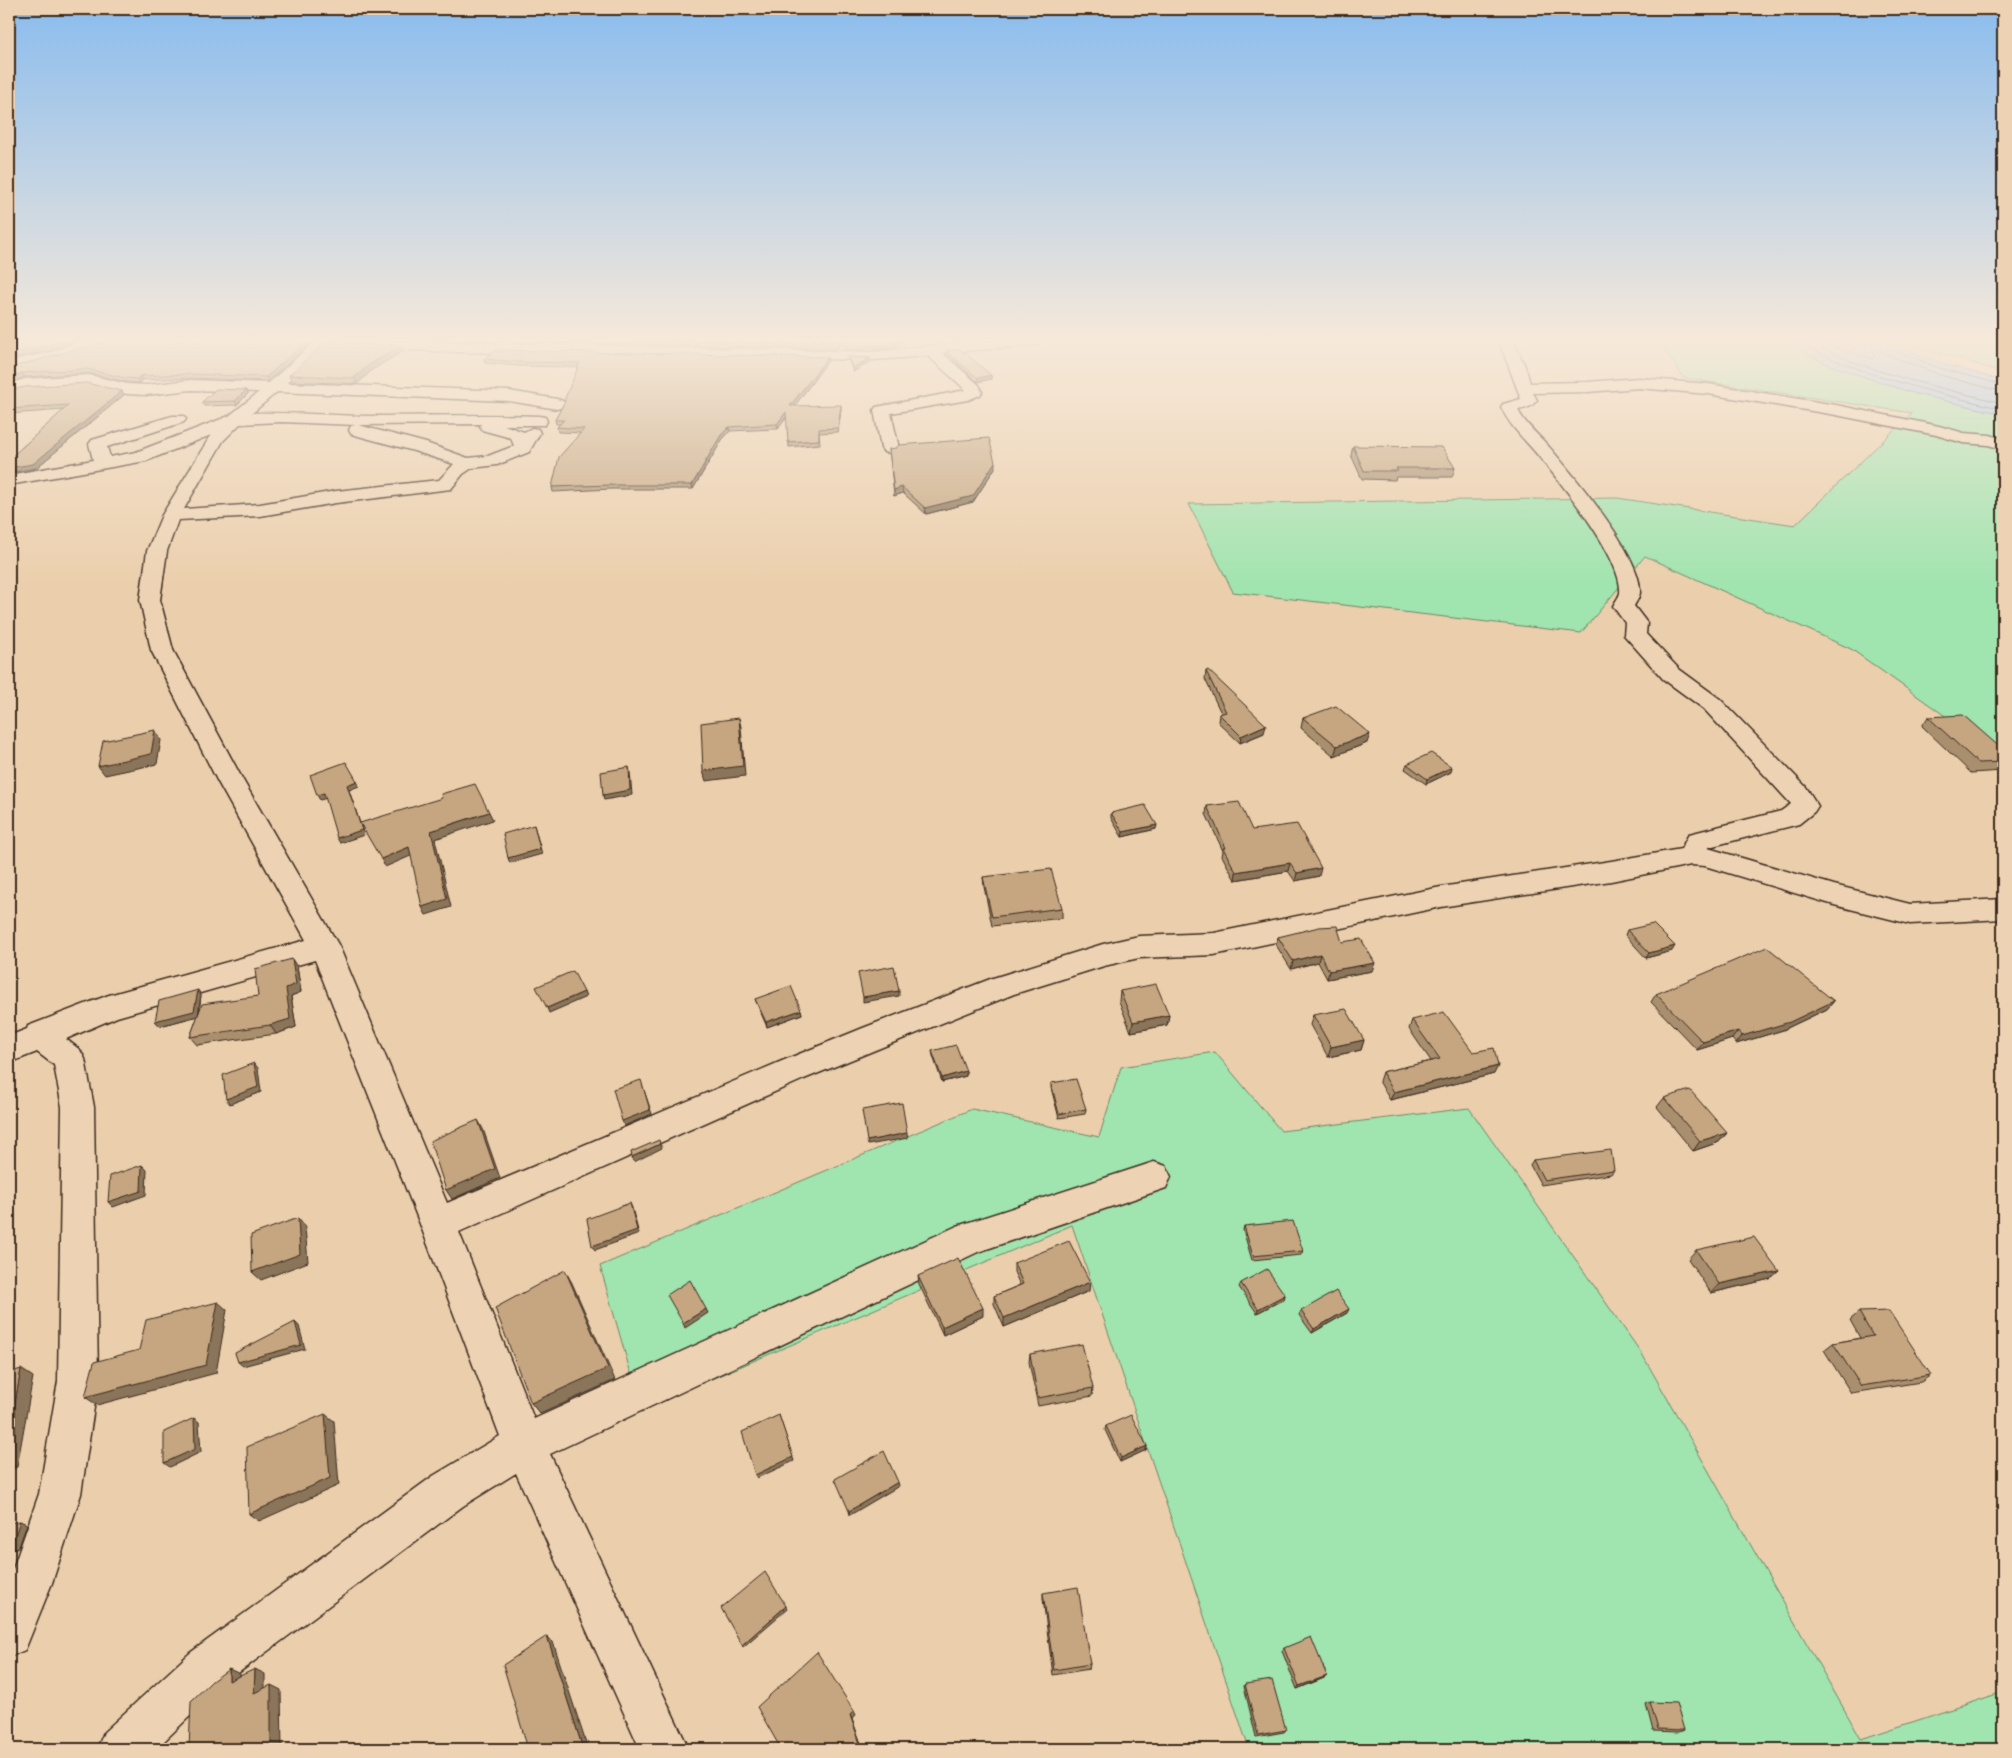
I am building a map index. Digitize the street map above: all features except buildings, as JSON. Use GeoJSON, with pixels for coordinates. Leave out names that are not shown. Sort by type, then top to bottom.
{"type":"FeatureCollection","features":[{"type":"Feature","properties":{"kind":"street"},"geometry":{"type":"LineString","coordinates":[[103,463],[98,444],[165,423]]}},
{"type":"Feature","properties":{"kind":"street"},"geometry":{"type":"LineString","coordinates":[[9,480],[140,457],[225,423]]}},
{"type":"Feature","properties":{"kind":"street"},"geometry":{"type":"LineString","coordinates":[[232,423],[210,450],[171,515],[157,551],[150,600],[162,650],[231,782],[324,946],[438,1224],[524,1444],[665,1749]]}},
{"type":"Feature","properties":{"kind":"street"},"geometry":{"type":"LineString","coordinates":[[328,423],[420,447],[467,463],[491,461],[524,448],[537,423]]}},
{"type":"Feature","properties":{"kind":"street"},"geometry":{"type":"LineString","coordinates":[[469,423],[502,429],[518,435],[524,448]]}},
{"type":"Feature","properties":{"kind":"street"},"geometry":{"type":"LineString","coordinates":[[885,423],[890,448]]}},
{"type":"Feature","properties":{"kind":"street"},"geometry":{"type":"LineString","coordinates":[[1518,423],[1546,455],[1614,545],[1626,574],[1630,593],[1623,606],[1636,622],[1635,635],[1671,674],[1717,709],[1797,793],[1805,806],[1790,818],[1698,840],[1690,856]]}},
{"type":"Feature","properties":{"kind":"street"},"geometry":{"type":"LineString","coordinates":[[1901,423],[1963,438],[1990,440],[2003,444]]}},
{"type":"Feature","properties":{"kind":"street"},"geometry":{"type":"LineString","coordinates":[[161,450],[210,450]]}},
{"type":"Feature","properties":{"kind":"street"},"geometry":{"type":"LineString","coordinates":[[171,515],[260,510],[336,497],[445,485],[456,470],[467,463]]}},
{"type":"Feature","properties":{"kind":"street"},"geometry":{"type":"LineString","coordinates":[[438,1224],[793,1070],[874,1037],[1004,986],[1103,955],[1139,947],[1214,944],[1441,897],[1611,871],[1690,856],[1705,856],[1834,895],[1910,914],[2003,909]]}},
{"type":"Feature","properties":{"kind":"street"},"geometry":{"type":"LineString","coordinates":[[24,1043],[109,1007],[324,946]]}},
{"type":"Feature","properties":{"kind":"street"},"geometry":{"type":"LineString","coordinates":[[9,1634],[30,1583],[60,1494],[78,1381],[78,1107],[69,1059],[24,1043]]}},
{"type":"Feature","properties":{"kind":"street"},"geometry":{"type":"LineString","coordinates":[[121,1749],[206,1669],[448,1491],[524,1444],[970,1238],[1154,1177]]}},
{"type":"Feature","properties":{"kind":"green space"},"geometry":{"type":"Polygon","coordinates":[[[1902,423],[2003,423],[2003,757],[1851,649],[1645,556],[1581,633],[1233,592],[1189,504],[1617,498],[1795,525],[1902,423]]]}},
{"type":"Feature","properties":{"kind":"green space"},"geometry":{"type":"Polygon","coordinates":[[[1215,1052],[1281,1131],[1469,1108],[1642,1354],[1861,1739],[2003,1692],[2003,1749],[1249,1749],[1072,1225],[641,1409],[600,1266],[972,1109],[1099,1137],[1121,1067],[1215,1052]]]}}]}
